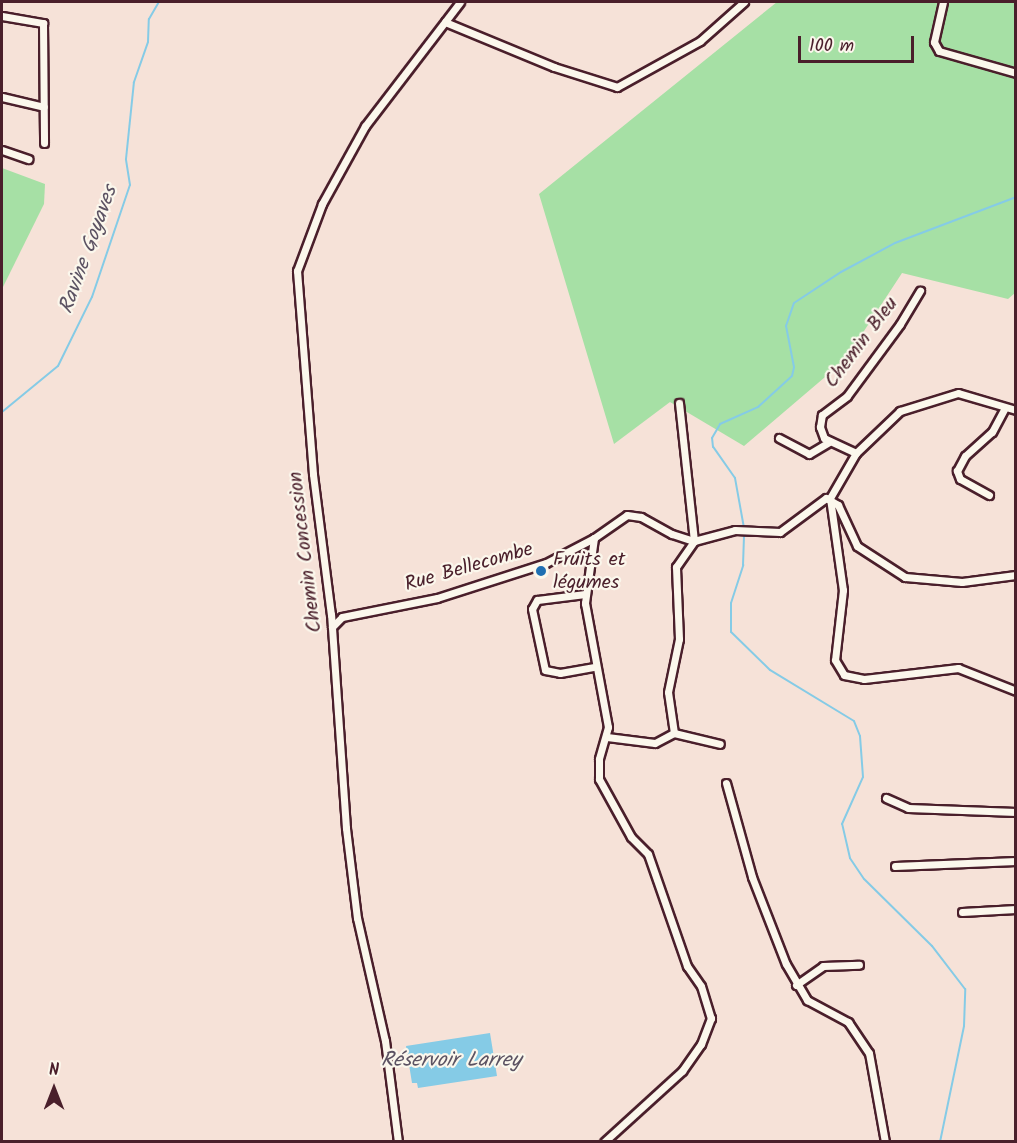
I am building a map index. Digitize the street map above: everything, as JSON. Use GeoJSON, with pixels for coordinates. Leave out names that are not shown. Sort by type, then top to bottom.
{"type":"FeatureCollection","features":[{"type":"Feature","properties":{"kind":"street","name":"Chemin Concession"},"geometry":{"type":"LineString","coordinates":[[398,1142],[385,1041],[357,918],[346,828],[332,627],[313,474],[297,271],[322,204],[365,126],[460,2]]}},
{"type":"Feature","properties":{"kind":"street"},"geometry":{"type":"LineString","coordinates":[[445,21],[554,67],[617,87],[636,80],[700,41],[744,2]]}},
{"type":"Feature","properties":{"kind":"street"},"geometry":{"type":"LineString","coordinates":[[943,2],[934,42],[939,51],[1016,73]]}},
{"type":"Feature","properties":{"kind":"street"},"geometry":{"type":"LineString","coordinates":[[2,16],[43,22],[44,143]]}},
{"type":"Feature","properties":{"kind":"street"},"geometry":{"type":"LineString","coordinates":[[2,96],[44,107]]}},
{"type":"Feature","properties":{"kind":"street"},"geometry":{"type":"LineString","coordinates":[[2,150],[28,159]]}},
{"type":"Feature","properties":{"kind":"street","name":"Chemin Bleu"},"geometry":{"type":"LineString","coordinates":[[829,442],[819,427],[822,416],[847,396],[920,291]]}},
{"type":"Feature","properties":{"kind":"street"},"geometry":{"type":"LineString","coordinates":[[1016,410],[1004,409],[958,393],[947,393],[888,418],[856,453],[830,498],[843,590],[835,660],[844,675],[864,679],[958,668],[1016,691]]}},
{"type":"Feature","properties":{"kind":"street"},"geometry":{"type":"LineString","coordinates":[[679,403],[694,541]]}},
{"type":"Feature","properties":{"kind":"street"},"geometry":{"type":"LineString","coordinates":[[989,495],[960,479],[957,471],[965,456],[992,432],[1004,409]]}},
{"type":"Feature","properties":{"kind":"street"},"geometry":{"type":"LineString","coordinates":[[778,438],[809,454],[829,442],[856,453]]}},
{"type":"Feature","properties":{"kind":"street"},"geometry":{"type":"LineString","coordinates":[[674,733],[668,692],[679,639],[676,567],[694,541],[735,530],[780,532],[789,529],[813,504],[830,498]]}},
{"type":"Feature","properties":{"kind":"street"},"geometry":{"type":"LineString","coordinates":[[830,498],[838,505],[857,546],[905,577],[962,582],[1016,575]]}},
{"type":"Feature","properties":{"kind":"street","name":"Rue Bellecombe"},"geometry":{"type":"LineString","coordinates":[[332,627],[342,616],[437,598],[546,563],[594,538],[619,519],[635,515],[694,541]]}},
{"type":"Feature","properties":{"kind":"street"},"geometry":{"type":"LineString","coordinates":[[594,538],[585,594],[594,667],[602,687],[607,737],[598,759],[601,783],[631,837],[648,854],[687,966],[701,986],[711,1018],[701,1044],[682,1071],[604,1142]]}},
{"type":"Feature","properties":{"kind":"street"},"geometry":{"type":"LineString","coordinates":[[585,594],[537,600],[532,609],[545,670],[560,673],[594,667]]}},
{"type":"Feature","properties":{"kind":"street"},"geometry":{"type":"LineString","coordinates":[[607,737],[655,743],[674,733],[720,744]]}},
{"type":"Feature","properties":{"kind":"street"},"geometry":{"type":"LineString","coordinates":[[726,783],[752,877],[796,985],[807,1000],[835,1012],[861,1037],[869,1053],[885,1142]]}},
{"type":"Feature","properties":{"kind":"street"},"geometry":{"type":"LineString","coordinates":[[886,798],[908,808],[1016,812]]}},
{"type":"Feature","properties":{"kind":"street"},"geometry":{"type":"LineString","coordinates":[[895,866],[1016,861]]}},
{"type":"Feature","properties":{"kind":"street"},"geometry":{"type":"LineString","coordinates":[[962,912],[1016,909]]}},
{"type":"Feature","properties":{"kind":"street"},"geometry":{"type":"LineString","coordinates":[[796,985],[823,966],[859,965]]}},
{"type":"Feature","properties":{"kind":"green space"},"geometry":{"type":"Polygon","coordinates":[[[777,2],[1015,2],[1015,293],[1008,299],[902,273],[845,360],[744,446],[670,402],[614,444],[539,194],[777,2]]]}},
{"type":"Feature","properties":{"kind":"green space"},"geometry":{"type":"Polygon","coordinates":[[[2,168],[45,184],[44,204],[2,289],[2,168]]]}},
{"type":"Feature","properties":{"kind":"water","name":"Réservoir Larrey"},"geometry":{"type":"Polygon","coordinates":[[[490,1033],[497,1076],[418,1088],[417,1083],[412,1083],[406,1046],[490,1033]]]}},
{"type":"Feature","properties":{"kind":"waterway","name":"Ravine Goyaves"},"geometry":{"type":"LineString","coordinates":[[2,412],[58,366],[92,297],[130,185],[126,159],[134,82],[148,42],[149,19],[159,2]]}},
{"type":"Feature","properties":{"kind":"waterway"},"geometry":{"type":"LineString","coordinates":[[940,1142],[964,1026],[965,989],[932,946],[864,879],[850,858],[842,824],[863,777],[860,736],[854,721],[770,670],[731,632],[731,603],[743,565],[744,528],[735,478],[713,447],[712,438],[720,424],[758,407],[792,376],[794,367],[786,326],[794,303],[841,272],[895,243],[1016,197]]}},
{"type":"Feature","properties":{"kind":"place","name":"Fruits et légumes"},"geometry":{"type":"Point","coordinates":[541,571]}}]}
